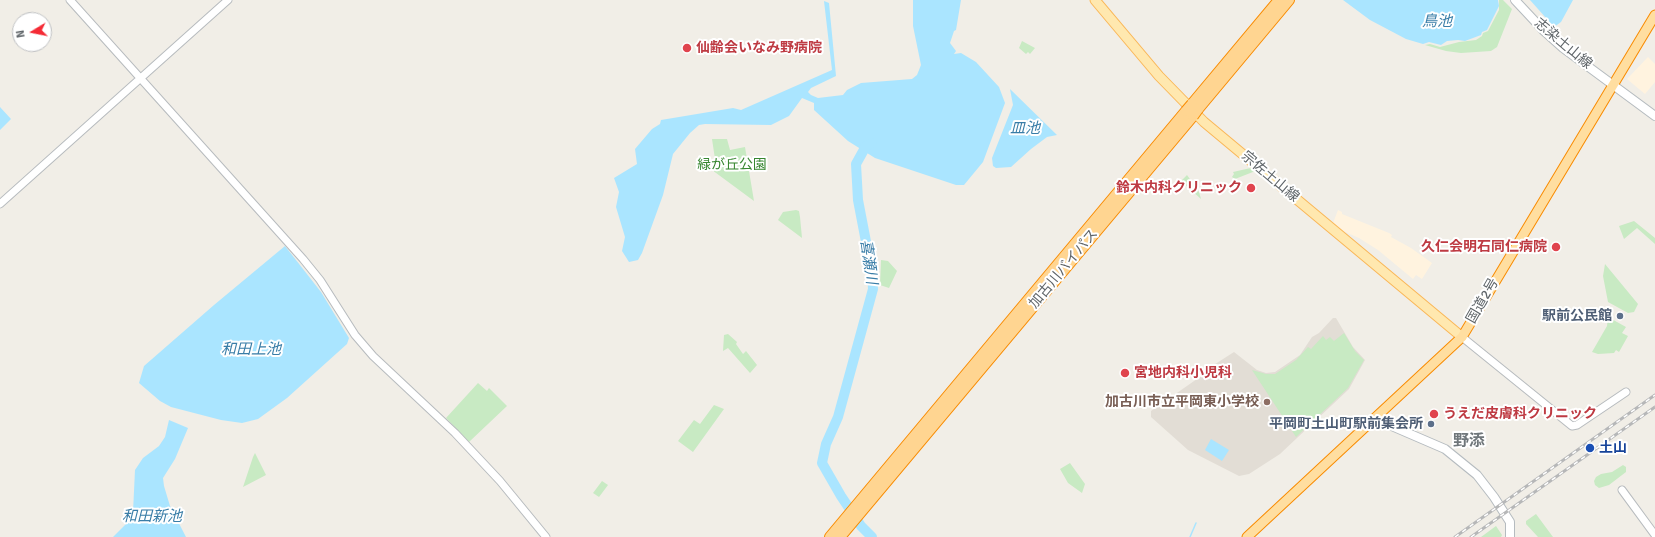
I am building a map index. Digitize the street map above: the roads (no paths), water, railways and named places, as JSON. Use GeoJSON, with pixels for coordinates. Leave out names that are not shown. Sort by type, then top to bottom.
{"type":"FeatureCollection","features":[{"type":"Feature","properties":{"kind":"highway"},"geometry":{"type":"LineString","coordinates":[[1260,21],[1274,0]]}},
{"type":"Feature","properties":{"kind":"highway","name":"加古川バイパス"},"geometry":{"type":"LineString","coordinates":[[1192,110],[1260,21],[1278,0]]}},
{"type":"Feature","properties":{"kind":"highway","name":"加古川バイパス"},"geometry":{"type":"LineString","coordinates":[[830,537],[849,520],[1192,110],[1289,0]]}},
{"type":"Feature","properties":{"kind":"highway"},"geometry":{"type":"LineString","coordinates":[[1278,13],[1295,0]]}},
{"type":"Feature","properties":{"kind":"highway","name":"国道2号"},"geometry":{"type":"LineString","coordinates":[[1247,537],[1462,337],[1655,14]]}},
{"type":"Feature","properties":{"kind":"highway","name":"加古川バイパス"},"geometry":{"type":"LineString","coordinates":[[840,537],[849,520]]}},
{"type":"Feature","properties":{"kind":"main road","name":"宗佐土山線"},"geometry":{"type":"LineString","coordinates":[[1095,0],[1159,76],[1204,122],[1462,337]]}},
{"type":"Feature","properties":{"kind":"main road","name":"志染土山線"},"geometry":{"type":"LineString","coordinates":[[1515,0],[1544,31],[1563,48],[1653,113]]}},
{"type":"Feature","properties":{"kind":"main road"},"geometry":{"type":"LineString","coordinates":[[1377,416],[1387,424],[1445,449],[1477,475],[1494,497],[1510,522],[1510,537]]}},
{"type":"Feature","properties":{"kind":"street"},"geometry":{"type":"LineString","coordinates":[[70,0],[303,259],[320,280],[355,335],[373,356],[460,438],[500,481],[546,537]]}},
{"type":"Feature","properties":{"kind":"street"},"geometry":{"type":"LineString","coordinates":[[0,204],[228,0]]}},
{"type":"Feature","properties":{"kind":"street"},"geometry":{"type":"LineString","coordinates":[[1462,337],[1572,426],[1577,425],[1626,392]]}},
{"type":"Feature","properties":{"kind":"street"},"geometry":{"type":"LineString","coordinates":[[1622,490],[1655,535]]}},
{"type":"Feature","properties":{"kind":"water"},"geometry":{"type":"Polygon","coordinates":[[[913,0],[961,0],[956,30],[954,31],[950,43],[956,51],[954,54],[961,53],[976,62],[999,87],[1005,103],[983,162],[964,185],[956,185],[875,158],[848,141],[814,110],[814,103],[802,98],[789,116],[771,125],[705,124],[699,125],[690,133],[673,154],[663,195],[642,253],[638,260],[629,262],[622,251],[625,237],[616,207],[619,192],[614,178],[637,164],[635,149],[652,129],[660,124],[661,120],[733,108],[741,110],[832,70],[824,1],[829,3],[836,76],[811,88],[808,92],[811,95],[818,98],[843,95],[847,90],[861,83],[912,79],[917,75],[921,65],[913,26],[913,0]]]}},
{"type":"Feature","properties":{"kind":"water","name":"鳥池"},"geometry":{"type":"Polygon","coordinates":[[[1343,0],[1498,0],[1499,6],[1487,30],[1482,32],[1481,35],[1465,41],[1447,41],[1441,45],[1429,42],[1423,44],[1406,39],[1370,20],[1343,0]]]}},
{"type":"Feature","properties":{"kind":"water"},"geometry":{"type":"Polygon","coordinates":[[[1530,0],[1573,0],[1561,22],[1554,27],[1530,0]]]}},
{"type":"Feature","properties":{"kind":"water","name":"皿池"},"geometry":{"type":"Polygon","coordinates":[[[1010,89],[1057,135],[1047,137],[1011,167],[996,168],[993,166],[992,158],[1013,105],[1010,89]]]}},
{"type":"Feature","properties":{"kind":"water"},"geometry":{"type":"Polygon","coordinates":[[[0,107],[11,119],[0,130],[0,107]]]}},
{"type":"Feature","properties":{"kind":"water","name":"和田上池"},"geometry":{"type":"Polygon","coordinates":[[[285,246],[321,292],[349,338],[347,344],[287,398],[258,419],[242,423],[221,420],[171,407],[160,401],[139,383],[144,366],[285,246]]]}},
{"type":"Feature","properties":{"kind":"water","name":"和田新池"},"geometry":{"type":"Polygon","coordinates":[[[169,420],[188,428],[175,459],[163,478],[170,506],[186,537],[113,537],[130,520],[133,512],[135,470],[143,458],[159,446],[165,437],[169,420]]]}},
{"type":"Feature","properties":{"kind":"water"},"geometry":{"type":"Polygon","coordinates":[[[1211,439],[1229,450],[1222,461],[1205,450],[1211,439]]]}},
{"type":"Feature","properties":{"kind":"waterway","name":"喜瀬川"},"geometry":{"type":"LineString","coordinates":[[872,143],[866,146],[856,164],[858,200],[872,273],[873,289],[838,417],[826,444],[822,463],[841,496],[861,526],[872,537]]}},
{"type":"Feature","properties":{"kind":"waterway"},"geometry":{"type":"LineString","coordinates":[[1190,537],[1196,523]]}},
{"type":"Feature","properties":{"kind":"railway"},"geometry":{"type":"LineString","coordinates":[[1455,537],[1655,395]]}},
{"type":"Feature","properties":{"kind":"railway"},"geometry":{"type":"LineString","coordinates":[[1471,537],[1655,407]]}},
{"type":"Feature","properties":{"kind":"place","name":"仙齢会いなみ野病院"},"geometry":{"type":"Point","coordinates":[687,48]}},
{"type":"Feature","properties":{"kind":"place","name":"鈴木内科クリニック"},"geometry":{"type":"Point","coordinates":[1251,188]}},
{"type":"Feature","properties":{"kind":"place","name":"久仁会明石同仁病院"},"geometry":{"type":"Point","coordinates":[1556,247]}},
{"type":"Feature","properties":{"kind":"place","name":"駅前公民館"},"geometry":{"type":"Point","coordinates":[1620,316]}},
{"type":"Feature","properties":{"kind":"place","name":"宮地内科小児科"},"geometry":{"type":"Point","coordinates":[1125,373]}},
{"type":"Feature","properties":{"kind":"place","name":"加古川市立平岡東小学校"},"geometry":{"type":"Point","coordinates":[1267,402]}},
{"type":"Feature","properties":{"kind":"place","name":"うえだ皮膚科クリニック"},"geometry":{"type":"Point","coordinates":[1434,414]}},
{"type":"Feature","properties":{"kind":"place","name":"平岡町土山町駅前集会所"},"geometry":{"type":"Point","coordinates":[1431,424]}},
{"type":"Feature","properties":{"kind":"place","name":"土山"},"geometry":{"type":"Point","coordinates":[1590,448]}},
{"type":"Feature","properties":{"kind":"district","name":"野添"},"geometry":{"type":"Point","coordinates":[1469,442]}},
{"type":"Feature","properties":{"kind":"park label","name":"緑が丘公園"},"geometry":{"type":"Point","coordinates":[732,165]}}]}
